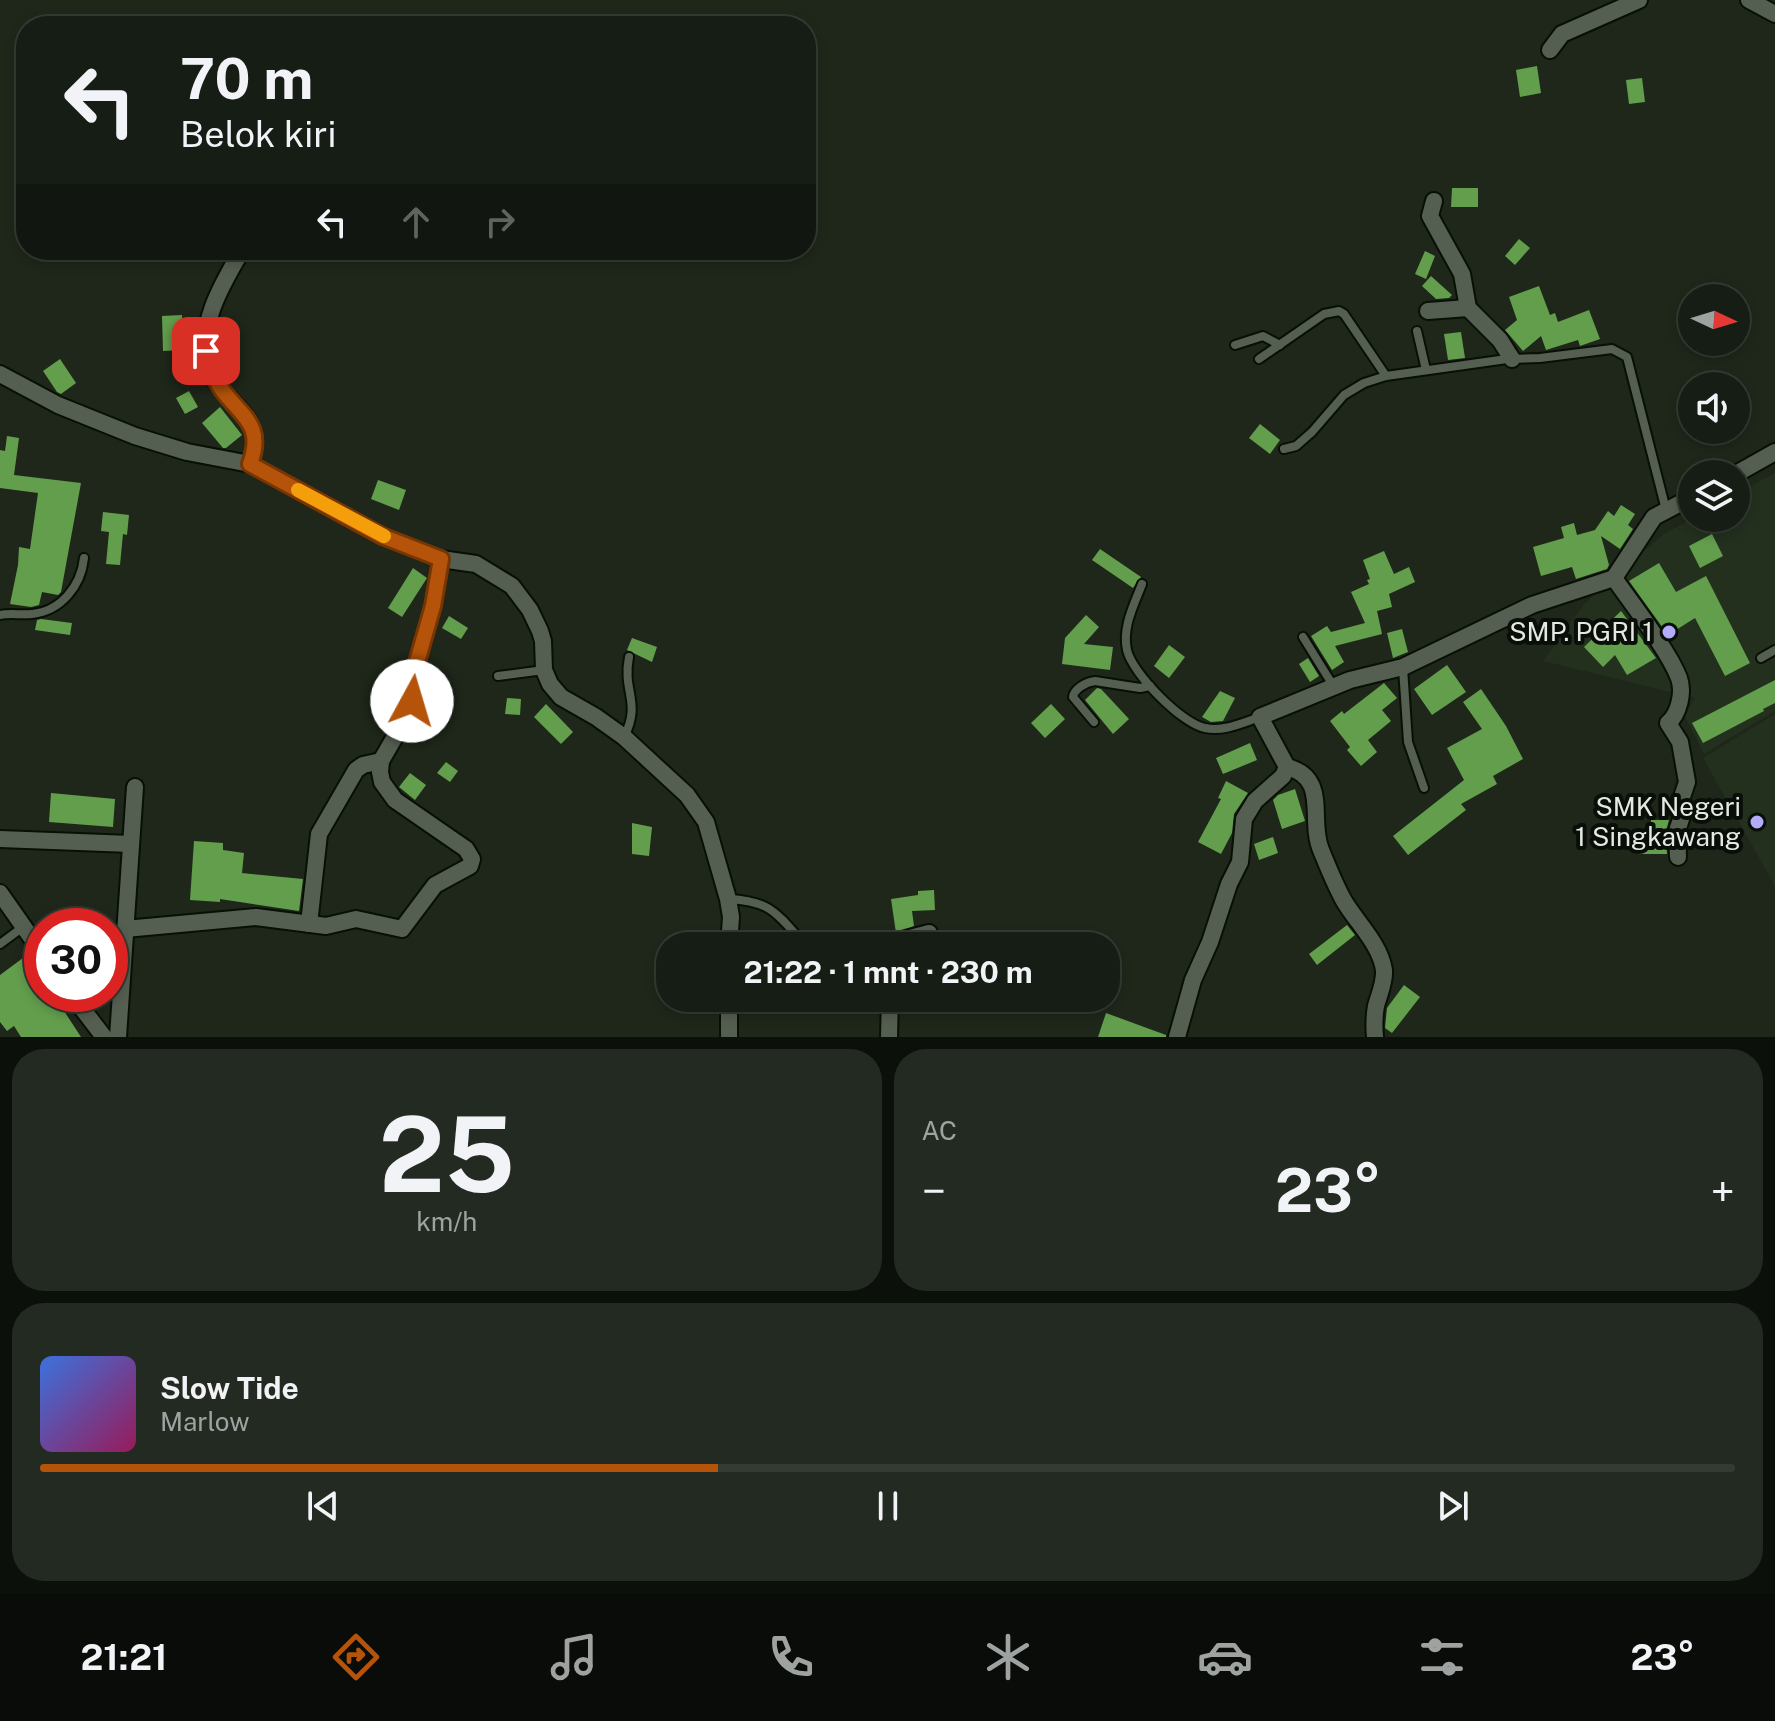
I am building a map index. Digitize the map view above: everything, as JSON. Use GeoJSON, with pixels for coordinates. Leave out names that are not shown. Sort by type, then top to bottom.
{"type":"FeatureCollection","features":[{"type":"Feature","properties":{"kind":"street"},"geometry":{"type":"LineString","coordinates":[[1550,50],[1562,34],[1639,0]]}},
{"type":"Feature","properties":{"kind":"street"},"geometry":{"type":"LineString","coordinates":[[1749,0],[1775,14]]}},
{"type":"Feature","properties":{"kind":"street"},"geometry":{"type":"LineString","coordinates":[[1434,201],[1430,216],[1462,274],[1468,308],[1500,340],[1512,359]]}},
{"type":"Feature","properties":{"kind":"street"},"geometry":{"type":"LineString","coordinates":[[237,260],[209,316],[206,351],[210,370],[221,388],[254,428],[256,449],[250,464]]}},
{"type":"Feature","properties":{"kind":"street"},"geometry":{"type":"LineString","coordinates":[[1428,311],[1468,308]]}},
{"type":"Feature","properties":{"kind":"street"},"geometry":{"type":"LineString","coordinates":[[0,374],[58,405],[135,436],[187,452],[250,464],[382,536],[441,559],[476,564],[512,586],[530,610],[540,631],[544,670],[550,684],[561,697],[624,737],[687,795],[701,815],[713,842],[728,899],[730,932]]}},
{"type":"Feature","properties":{"kind":"street"},"geometry":{"type":"LineString","coordinates":[[1750,466],[1775,452]]}},
{"type":"Feature","properties":{"kind":"street"},"geometry":{"type":"LineString","coordinates":[[1375,1037],[1374,1021],[1384,976],[1383,967],[1370,939],[1342,898],[1319,846],[1315,831],[1315,796],[1307,777],[1287,767],[1260,717],[1350,680],[1403,667],[1532,605],[1614,578],[1654,517],[1678,505]]}},
{"type":"Feature","properties":{"kind":"street"},"geometry":{"type":"LineString","coordinates":[[128,929],[256,917],[326,926],[356,919],[402,929],[435,885],[471,864],[472,859],[466,849],[395,800],[382,782],[381,761],[408,714],[412,701],[413,676],[433,606],[441,559]]}},
{"type":"Feature","properties":{"kind":"street"},"geometry":{"type":"LineString","coordinates":[[1614,578],[1679,679],[1680,700],[1668,723],[1680,742],[1687,782],[1680,803],[1678,857]]}},
{"type":"Feature","properties":{"kind":"street"},"geometry":{"type":"LineString","coordinates":[[309,924],[321,827],[356,770],[381,761]]}},
{"type":"Feature","properties":{"kind":"street"},"geometry":{"type":"LineString","coordinates":[[1177,1037],[1193,980],[1240,862],[1244,819],[1255,801],[1283,776],[1287,767]]}},
{"type":"Feature","properties":{"kind":"street"},"geometry":{"type":"LineString","coordinates":[[126,908],[135,787]]}},
{"type":"Feature","properties":{"kind":"street"},"geometry":{"type":"LineString","coordinates":[[0,839],[131,844]]}},
{"type":"Feature","properties":{"kind":"street"},"geometry":{"type":"LineString","coordinates":[[0,893],[24,926]]}},
{"type":"Feature","properties":{"kind":"street"},"geometry":{"type":"LineString","coordinates":[[85,1012],[104,1037]]}},
{"type":"Feature","properties":{"kind":"street"},"geometry":{"type":"LineString","coordinates":[[118,1037],[120,1012]]}},
{"type":"Feature","properties":{"kind":"street"},"geometry":{"type":"LineString","coordinates":[[729,1012],[729,1037]]}},
{"type":"Feature","properties":{"kind":"street"},"geometry":{"type":"LineString","coordinates":[[889,1037],[890,1012]]}},
{"type":"Feature","properties":{"kind":"lane"},"geometry":{"type":"LineString","coordinates":[[1259,359],[1324,314],[1339,311],[1386,376]]}},
{"type":"Feature","properties":{"kind":"lane"},"geometry":{"type":"LineString","coordinates":[[1417,331],[1426,370]]}},
{"type":"Feature","properties":{"kind":"lane"},"geometry":{"type":"LineString","coordinates":[[1235,345],[1263,336],[1280,345]]}},
{"type":"Feature","properties":{"kind":"lane"},"geometry":{"type":"LineString","coordinates":[[1284,449],[1296,446],[1312,432],[1344,395],[1364,383],[1386,376],[1612,349],[1625,354],[1666,511]]}},
{"type":"Feature","properties":{"kind":"lane"},"geometry":{"type":"LineString","coordinates":[[0,615],[49,611],[76,586],[84,558]]}},
{"type":"Feature","properties":{"kind":"lane"},"geometry":{"type":"LineString","coordinates":[[1142,584],[1126,627],[1127,649],[1132,664],[1150,686],[1194,726],[1228,728],[1260,717]]}},
{"type":"Feature","properties":{"kind":"lane"},"geometry":{"type":"LineString","coordinates":[[1303,637],[1334,687]]}},
{"type":"Feature","properties":{"kind":"lane"},"geometry":{"type":"LineString","coordinates":[[1761,658],[1775,650]]}},
{"type":"Feature","properties":{"kind":"lane"},"geometry":{"type":"LineString","coordinates":[[624,737],[633,712],[627,687],[629,657]]}},
{"type":"Feature","properties":{"kind":"lane"},"geometry":{"type":"LineString","coordinates":[[1403,667],[1408,742],[1424,788]]}},
{"type":"Feature","properties":{"kind":"lane"},"geometry":{"type":"LineString","coordinates":[[498,676],[544,670]]}},
{"type":"Feature","properties":{"kind":"lane"},"geometry":{"type":"LineString","coordinates":[[1094,722],[1074,702],[1073,697],[1075,691],[1088,682],[1140,688],[1150,686]]}},
{"type":"Feature","properties":{"kind":"lane"},"geometry":{"type":"LineString","coordinates":[[728,899],[750,900],[770,908],[793,932]]}},
{"type":"Feature","properties":{"kind":"lane"},"geometry":{"type":"LineString","coordinates":[[0,944],[24,926]]}},
{"type":"Feature","properties":{"kind":"shaded area","name":"SMP. PGRI 1"},"geometry":{"type":"Polygon","coordinates":[[[1775,473],[1775,711],[1704,754],[1685,716],[1695,698],[1543,661],[1585,603],[1664,534],[1678,526],[1678,532],[1750,532],[1750,486],[1775,473]]]}},
{"type":"Feature","properties":{"kind":"shaded area","name":"SMK Negeri 1 Singkawang"},"geometry":{"type":"Polygon","coordinates":[[[1775,714],[1775,886],[1703,758],[1775,714]]]}},
{"type":"Feature","properties":{"kind":"building"},"geometry":{"type":"Polygon","coordinates":[[[1537,66],[1541,93],[1520,97],[1516,70],[1537,66]]]}},
{"type":"Feature","properties":{"kind":"building"},"geometry":{"type":"Polygon","coordinates":[[[1642,78],[1645,102],[1629,104],[1626,80],[1642,78]]]}},
{"type":"Feature","properties":{"kind":"building"},"geometry":{"type":"Polygon","coordinates":[[[1452,188],[1478,188],[1478,207],[1451,207],[1452,188]]]}},
{"type":"Feature","properties":{"kind":"building"},"geometry":{"type":"Polygon","coordinates":[[[1519,239],[1530,248],[1515,265],[1505,256],[1519,239]]]}},
{"type":"Feature","properties":{"kind":"building"},"geometry":{"type":"Polygon","coordinates":[[[1425,251],[1435,256],[1426,279],[1415,274],[1425,251]]]}},
{"type":"Feature","properties":{"kind":"building"},"geometry":{"type":"Polygon","coordinates":[[[1431,276],[1452,295],[1449,298],[1436,299],[1422,286],[1431,276]]]}},
{"type":"Feature","properties":{"kind":"building"},"geometry":{"type":"Polygon","coordinates":[[[1539,286],[1550,315],[1555,313],[1558,322],[1589,310],[1600,339],[1580,346],[1578,340],[1546,350],[1541,336],[1523,351],[1505,330],[1517,320],[1509,297],[1539,286]]]}},
{"type":"Feature","properties":{"kind":"building"},"geometry":{"type":"Polygon","coordinates":[[[182,315],[184,350],[163,351],[162,316],[182,315]]]}},
{"type":"Feature","properties":{"kind":"building"},"geometry":{"type":"Polygon","coordinates":[[[1461,332],[1465,358],[1448,360],[1444,334],[1461,332]]]}},
{"type":"Feature","properties":{"kind":"building"},"geometry":{"type":"Polygon","coordinates":[[[60,359],[76,383],[61,394],[43,371],[60,359]]]}},
{"type":"Feature","properties":{"kind":"building"},"geometry":{"type":"Polygon","coordinates":[[[189,391],[198,407],[185,414],[176,398],[189,391]]]}},
{"type":"Feature","properties":{"kind":"building"},"geometry":{"type":"Polygon","coordinates":[[[220,407],[242,435],[226,448],[202,423],[220,407]]]}},
{"type":"Feature","properties":{"kind":"building"},"geometry":{"type":"Polygon","coordinates":[[[1260,424],[1280,440],[1270,454],[1249,438],[1260,424]]]}},
{"type":"Feature","properties":{"kind":"building"},"geometry":{"type":"Polygon","coordinates":[[[7,436],[19,438],[14,475],[81,483],[61,592],[58,595],[42,592],[39,605],[31,607],[10,604],[19,547],[30,549],[38,493],[0,488],[0,450],[5,451],[7,436]]]}},
{"type":"Feature","properties":{"kind":"building"},"geometry":{"type":"Polygon","coordinates":[[[378,480],[406,490],[399,510],[371,499],[378,480]]]}},
{"type":"Feature","properties":{"kind":"building"},"geometry":{"type":"Polygon","coordinates":[[[1621,505],[1635,514],[1628,525],[1633,529],[1620,549],[1601,536],[1609,565],[1607,569],[1576,579],[1572,567],[1541,576],[1533,547],[1564,538],[1561,527],[1574,523],[1577,535],[1595,530],[1608,511],[1614,516],[1621,505]]]}},
{"type":"Feature","properties":{"kind":"building"},"geometry":{"type":"Polygon","coordinates":[[[103,512],[129,515],[127,535],[123,534],[120,565],[106,564],[109,532],[101,531],[103,512]]]}},
{"type":"Feature","properties":{"kind":"building"},"geometry":{"type":"Polygon","coordinates":[[[1712,534],[1723,556],[1700,568],[1689,546],[1712,534]]]}},
{"type":"Feature","properties":{"kind":"building"},"geometry":{"type":"Polygon","coordinates":[[[1100,549],[1141,577],[1133,588],[1092,560],[1100,549]]]}},
{"type":"Feature","properties":{"kind":"building"},"geometry":{"type":"Polygon","coordinates":[[[1384,551],[1394,574],[1409,567],[1415,582],[1389,594],[1392,607],[1377,611],[1382,634],[1335,646],[1344,662],[1332,670],[1311,636],[1327,626],[1331,632],[1365,623],[1351,592],[1369,584],[1363,560],[1384,551]]]}},
{"type":"Feature","properties":{"kind":"building"},"geometry":{"type":"Polygon","coordinates":[[[1659,563],[1676,592],[1706,576],[1750,663],[1725,676],[1695,618],[1668,635],[1629,581],[1659,563]]]}},
{"type":"Feature","properties":{"kind":"building"},"geometry":{"type":"Polygon","coordinates":[[[413,568],[427,578],[402,617],[388,608],[413,568]]]}},
{"type":"Feature","properties":{"kind":"building"},"geometry":{"type":"Polygon","coordinates":[[[1621,611],[1656,658],[1627,675],[1615,655],[1603,667],[1584,647],[1621,611]]]}},
{"type":"Feature","properties":{"kind":"building"},"geometry":{"type":"Polygon","coordinates":[[[1086,615],[1099,627],[1084,644],[1113,647],[1110,670],[1062,664],[1065,638],[1086,615]]]}},
{"type":"Feature","properties":{"kind":"building"},"geometry":{"type":"Polygon","coordinates":[[[449,616],[468,628],[461,639],[442,628],[449,616]]]}},
{"type":"Feature","properties":{"kind":"building"},"geometry":{"type":"Polygon","coordinates":[[[37,620],[72,623],[70,635],[35,630],[37,620]]]}},
{"type":"Feature","properties":{"kind":"building"},"geometry":{"type":"Polygon","coordinates":[[[1402,629],[1408,652],[1393,658],[1387,633],[1402,629]]]}},
{"type":"Feature","properties":{"kind":"building"},"geometry":{"type":"Polygon","coordinates":[[[632,638],[657,647],[652,662],[627,650],[632,638]]]}},
{"type":"Feature","properties":{"kind":"building"},"geometry":{"type":"Polygon","coordinates":[[[1169,645],[1185,657],[1169,678],[1154,666],[1169,645]]]}},
{"type":"Feature","properties":{"kind":"building"},"geometry":{"type":"Polygon","coordinates":[[[1308,658],[1319,676],[1310,682],[1299,664],[1308,658]]]}},
{"type":"Feature","properties":{"kind":"building"},"geometry":{"type":"Polygon","coordinates":[[[1447,665],[1466,692],[1432,715],[1414,689],[1447,665]]]}},
{"type":"Feature","properties":{"kind":"building"},"geometry":{"type":"Polygon","coordinates":[[[1775,680],[1775,703],[1703,743],[1692,723],[1775,680]]]}},
{"type":"Feature","properties":{"kind":"building"},"geometry":{"type":"Polygon","coordinates":[[[1384,683],[1397,698],[1382,710],[1391,721],[1368,740],[1377,752],[1361,766],[1347,750],[1350,747],[1330,721],[1384,683]]]}},
{"type":"Feature","properties":{"kind":"building"},"geometry":{"type":"Polygon","coordinates":[[[1097,688],[1129,719],[1113,734],[1085,700],[1097,688]]]}},
{"type":"Feature","properties":{"kind":"building"},"geometry":{"type":"Polygon","coordinates":[[[1481,689],[1506,726],[1523,759],[1493,776],[1497,784],[1461,804],[1466,810],[1408,855],[1393,836],[1464,780],[1447,748],[1482,729],[1463,702],[1481,689]]]}},
{"type":"Feature","properties":{"kind":"building"},"geometry":{"type":"Polygon","coordinates":[[[1220,691],[1235,698],[1223,721],[1211,722],[1202,717],[1220,691]]]}},
{"type":"Feature","properties":{"kind":"building"},"geometry":{"type":"Polygon","coordinates":[[[507,698],[521,699],[520,715],[505,714],[507,698]]]}},
{"type":"Feature","properties":{"kind":"building"},"geometry":{"type":"Polygon","coordinates":[[[546,704],[573,732],[561,744],[534,717],[546,704]]]}},
{"type":"Feature","properties":{"kind":"building"},"geometry":{"type":"Polygon","coordinates":[[[1051,704],[1065,719],[1045,738],[1031,723],[1051,704]]]}},
{"type":"Feature","properties":{"kind":"building"},"geometry":{"type":"Polygon","coordinates":[[[1250,743],[1257,760],[1223,774],[1216,758],[1250,743]]]}},
{"type":"Feature","properties":{"kind":"building"},"geometry":{"type":"Polygon","coordinates":[[[446,762],[458,771],[450,782],[437,773],[446,762]]]}},
{"type":"Feature","properties":{"kind":"building"},"geometry":{"type":"Polygon","coordinates":[[[410,773],[426,785],[415,800],[399,787],[410,773]]]}},
{"type":"Feature","properties":{"kind":"building"},"geometry":{"type":"Polygon","coordinates":[[[1226,781],[1248,793],[1234,814],[1232,833],[1221,854],[1198,842],[1221,799],[1218,798],[1226,781]]]}},
{"type":"Feature","properties":{"kind":"building"},"geometry":{"type":"Polygon","coordinates":[[[1295,789],[1305,821],[1282,829],[1273,800],[1295,789]]]}},
{"type":"Feature","properties":{"kind":"building"},"geometry":{"type":"Polygon","coordinates":[[[51,793],[115,799],[113,827],[49,822],[51,793]]]}},
{"type":"Feature","properties":{"kind":"building"},"geometry":{"type":"Polygon","coordinates":[[[1651,820],[1669,820],[1667,854],[1637,854],[1637,839],[1651,839],[1651,820]]]}},
{"type":"Feature","properties":{"kind":"building"},"geometry":{"type":"Polygon","coordinates":[[[632,823],[652,827],[649,856],[632,854],[632,823]]]}},
{"type":"Feature","properties":{"kind":"building"},"geometry":{"type":"Polygon","coordinates":[[[1273,837],[1278,853],[1259,860],[1254,844],[1273,837]]]}},
{"type":"Feature","properties":{"kind":"building"},"geometry":{"type":"Polygon","coordinates":[[[194,841],[223,843],[223,850],[244,853],[242,873],[303,879],[299,911],[220,899],[220,902],[190,900],[194,841]]]}},
{"type":"Feature","properties":{"kind":"building"},"geometry":{"type":"Polygon","coordinates":[[[934,890],[935,910],[912,911],[914,926],[896,932],[891,899],[918,895],[918,891],[934,890]]]}},
{"type":"Feature","properties":{"kind":"building"},"geometry":{"type":"Polygon","coordinates":[[[1347,925],[1355,935],[1317,965],[1309,954],[1347,925]]]}},
{"type":"Feature","properties":{"kind":"building"},"geometry":{"type":"Polygon","coordinates":[[[24,957],[24,1012],[65,1012],[81,1037],[21,1037],[14,1026],[7,1031],[0,1022],[0,975],[24,957]]]}},
{"type":"Feature","properties":{"kind":"building"},"geometry":{"type":"Polygon","coordinates":[[[1404,985],[1420,997],[1392,1033],[1385,1028],[1387,1008],[1404,985]]]}},
{"type":"Feature","properties":{"kind":"building"},"geometry":{"type":"Polygon","coordinates":[[[1106,1013],[1166,1035],[1166,1037],[1098,1037],[1106,1013]]]}},
{"type":"Feature","properties":{"kind":"slow traffic"},"geometry":{"type":"LineString","coordinates":[[298,490],[384,536]]}},
{"type":"Feature","properties":{"kind":"place","name":"SMP. PGRI 1"},"geometry":{"type":"Point","coordinates":[1669,632]}},
{"type":"Feature","properties":{"kind":"place","name":"SMK Negeri 1 Singkawang"},"geometry":{"type":"Point","coordinates":[1757,822]}},
{"type":"Feature","properties":{"kind":"route"},"geometry":{"type":"LineString","coordinates":[[206,351],[210,370],[221,388],[254,428],[256,449],[250,464],[382,536],[441,559],[433,606],[413,676],[412,701]]}}]}
